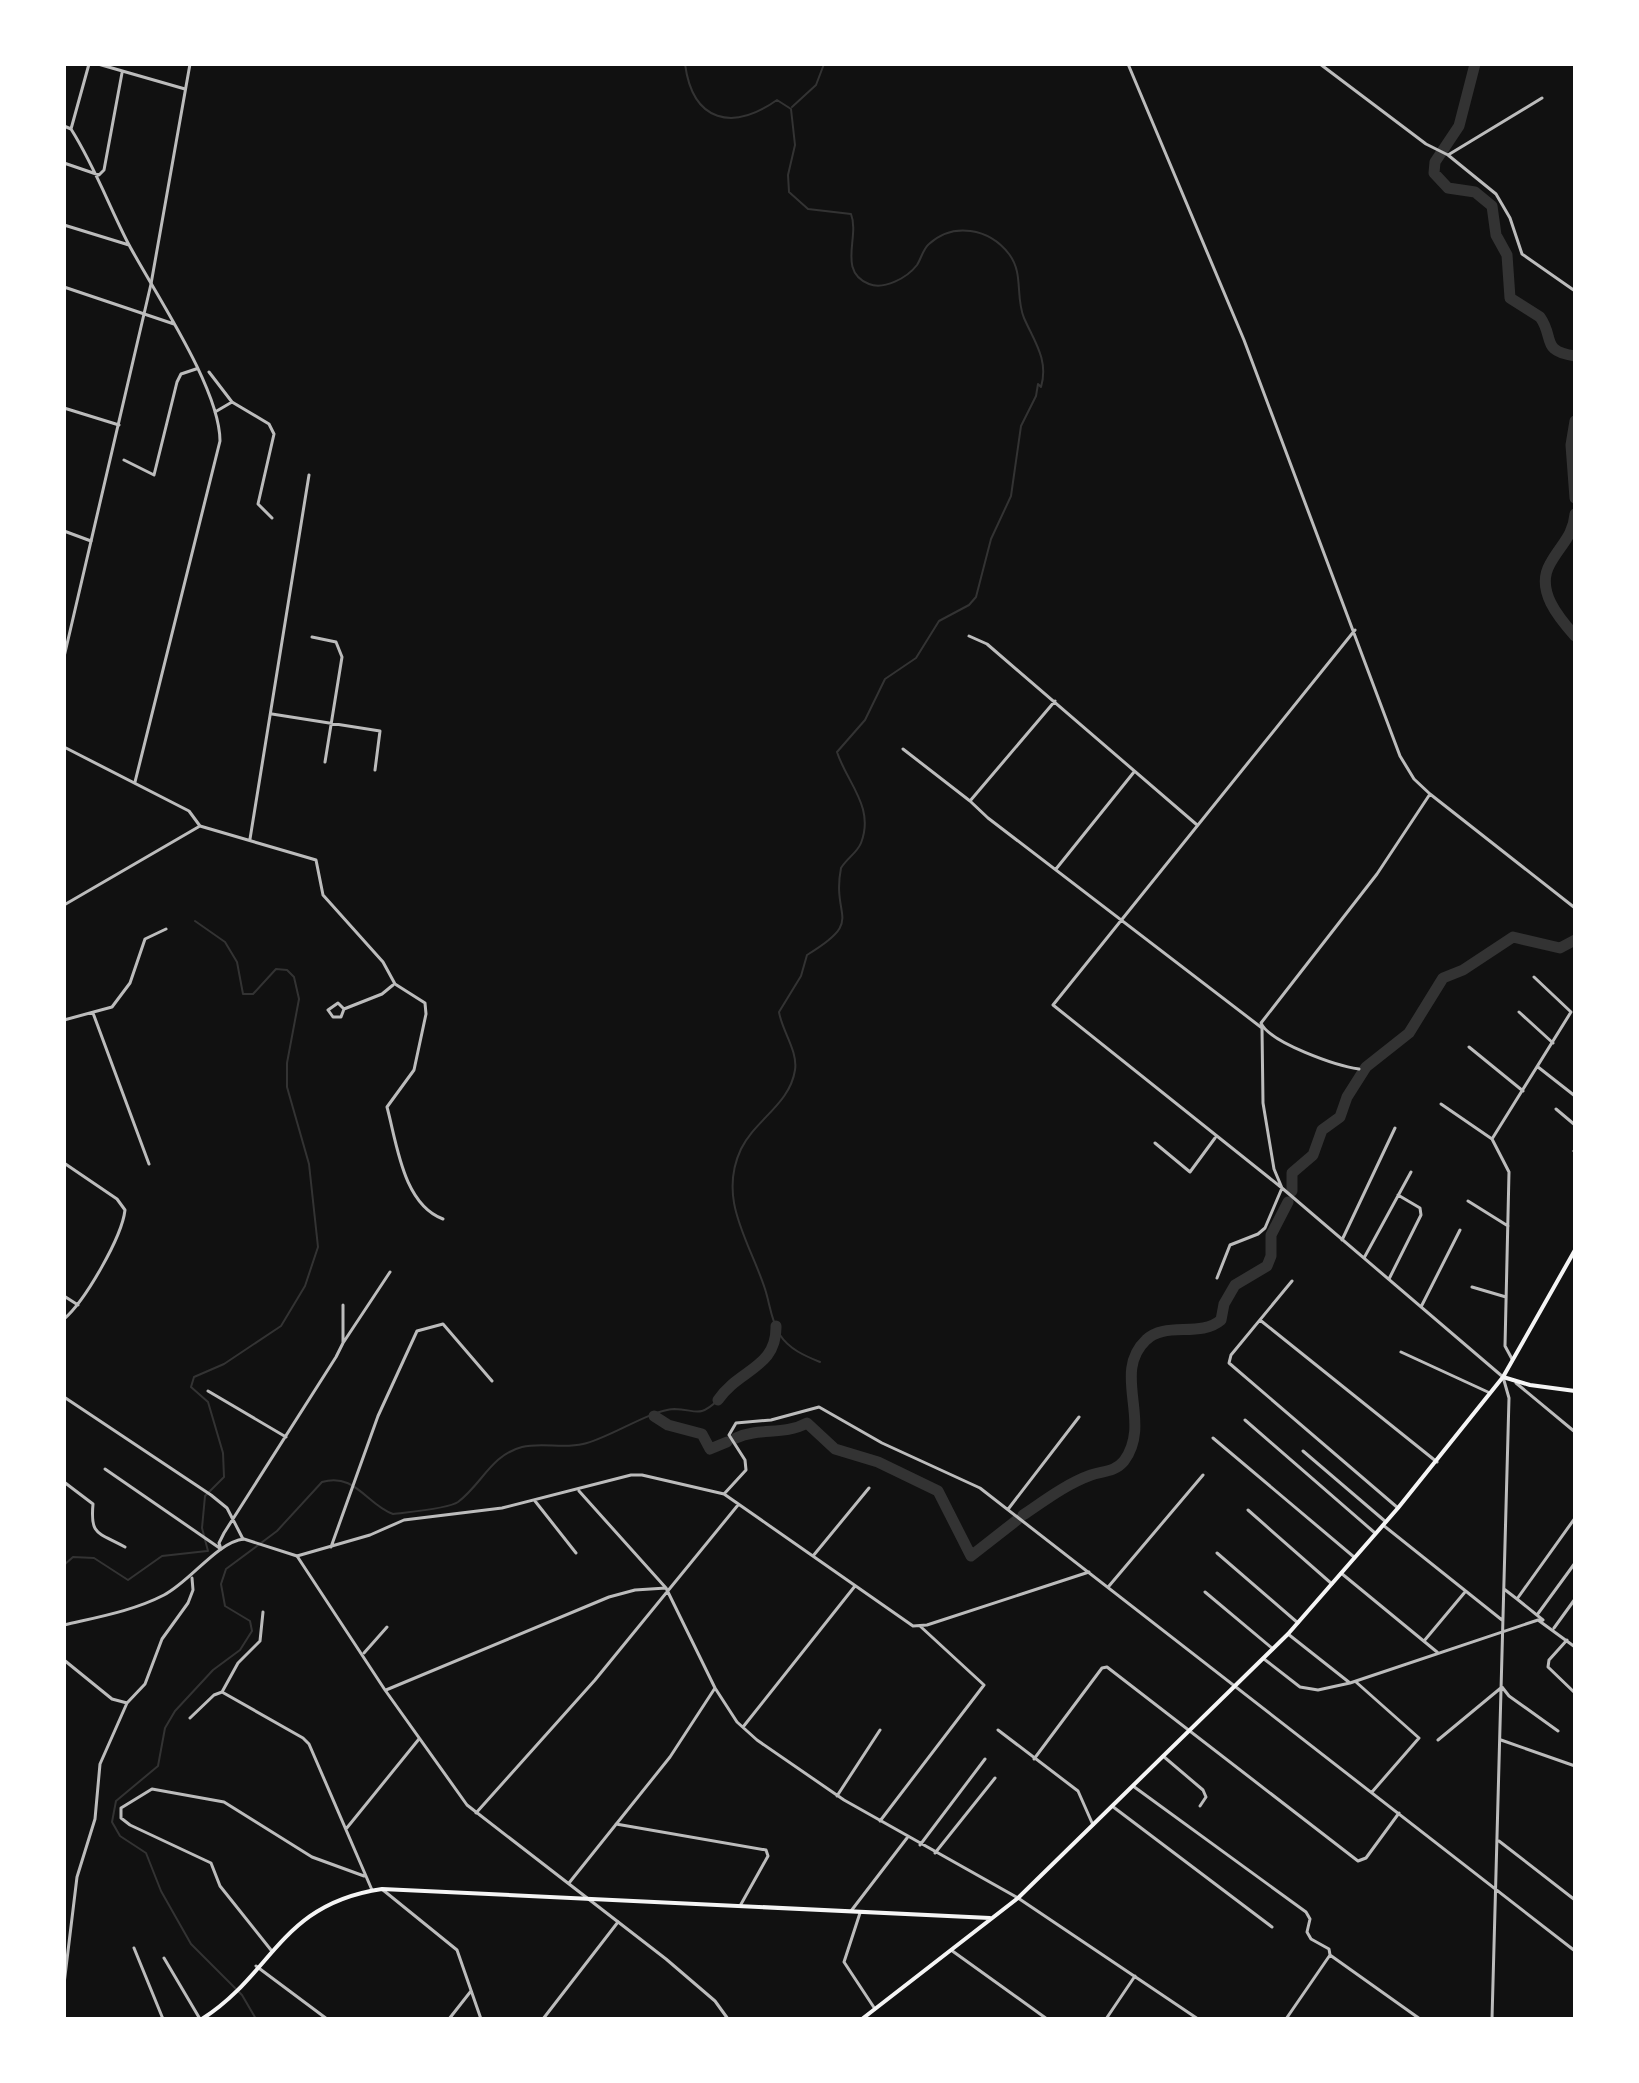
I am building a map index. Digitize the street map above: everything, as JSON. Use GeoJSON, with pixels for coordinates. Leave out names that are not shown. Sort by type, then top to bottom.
{"type":"FeatureCollection","features":[{"type":"Feature","properties":{"kind":"main road"},"geometry":{"type":"LineString","coordinates":[[862,2019],[1018,1898],[1288,1634],[1437,1462],[1503,1377],[1575,1250]]}},
{"type":"Feature","properties":{"kind":"main road"},"geometry":{"type":"LineString","coordinates":[[1503,1377],[1575,1391]]}},
{"type":"Feature","properties":{"kind":"main road"},"geometry":{"type":"LineString","coordinates":[[201,2019],[241,1984],[271,1950],[306,1918],[340,1900],[372,1890],[992,1918]]}},
{"type":"Feature","properties":{"kind":"street"},"geometry":{"type":"LineString","coordinates":[[71,129],[89,64]]}},
{"type":"Feature","properties":{"kind":"street"},"geometry":{"type":"LineString","coordinates":[[98,64],[185,89]]}},
{"type":"Feature","properties":{"kind":"street"},"geometry":{"type":"LineString","coordinates":[[64,657],[151,284],[190,64]]}},
{"type":"Feature","properties":{"kind":"street"},"geometry":{"type":"LineString","coordinates":[[1128,64],[1244,340],[1400,756],[1414,779],[1430,794],[1575,908]]}},
{"type":"Feature","properties":{"kind":"street"},"geometry":{"type":"LineString","coordinates":[[1320,64],[1426,144],[1448,155],[1496,194],[1510,218],[1522,254],[1575,291]]}},
{"type":"Feature","properties":{"kind":"street"},"geometry":{"type":"LineString","coordinates":[[99,175],[104,170],[122,73]]}},
{"type":"Feature","properties":{"kind":"street"},"geometry":{"type":"LineString","coordinates":[[1448,155],[1542,98]]}},
{"type":"Feature","properties":{"kind":"street"},"geometry":{"type":"LineString","coordinates":[[64,126],[71,129],[99,175],[129,245],[175,324],[220,424],[220,441],[135,782]]}},
{"type":"Feature","properties":{"kind":"street"},"geometry":{"type":"LineString","coordinates":[[64,163],[99,175]]}},
{"type":"Feature","properties":{"kind":"street"},"geometry":{"type":"LineString","coordinates":[[64,225],[129,245]]}},
{"type":"Feature","properties":{"kind":"street"},"geometry":{"type":"LineString","coordinates":[[64,287],[175,324]]}},
{"type":"Feature","properties":{"kind":"street"},"geometry":{"type":"LineString","coordinates":[[124,460],[154,475],[177,382],[181,374],[196,369]]}},
{"type":"Feature","properties":{"kind":"street"},"geometry":{"type":"LineString","coordinates":[[209,372],[232,402],[269,424],[274,434],[258,504],[272,518]]}},
{"type":"Feature","properties":{"kind":"street"},"geometry":{"type":"LineString","coordinates":[[215,412],[232,402]]}},
{"type":"Feature","properties":{"kind":"street"},"geometry":{"type":"LineString","coordinates":[[64,408],[119,425]]}},
{"type":"Feature","properties":{"kind":"street"},"geometry":{"type":"LineString","coordinates":[[250,839],[309,475]]}},
{"type":"Feature","properties":{"kind":"street"},"geometry":{"type":"LineString","coordinates":[[64,531],[91,541]]}},
{"type":"Feature","properties":{"kind":"street"},"geometry":{"type":"LineString","coordinates":[[1355,630],[1053,1005],[1215,1138],[1282,1188],[1503,1377],[1509,1398],[1498,1889],[1492,2019]]}},
{"type":"Feature","properties":{"kind":"street"},"geometry":{"type":"LineString","coordinates":[[969,636],[987,644],[1196,824]]}},
{"type":"Feature","properties":{"kind":"street"},"geometry":{"type":"LineString","coordinates":[[312,637],[336,642],[341,650],[325,762]]}},
{"type":"Feature","properties":{"kind":"street"},"geometry":{"type":"LineString","coordinates":[[970,801],[1055,701]]}},
{"type":"Feature","properties":{"kind":"street"},"geometry":{"type":"LineString","coordinates":[[272,714],[380,731],[375,770]]}},
{"type":"Feature","properties":{"kind":"street"},"geometry":{"type":"LineString","coordinates":[[64,747],[189,811],[200,826],[316,860],[323,895],[383,962],[395,984],[425,1003],[426,1014],[414,1070],[387,1107],[408,1180],[428,1213],[443,1219]]}},
{"type":"Feature","properties":{"kind":"street"},"geometry":{"type":"LineString","coordinates":[[903,749],[1262,1028],[1302,1051],[1359,1069]]}},
{"type":"Feature","properties":{"kind":"street"},"geometry":{"type":"LineString","coordinates":[[1056,869],[1135,771]]}},
{"type":"Feature","properties":{"kind":"street"},"geometry":{"type":"LineString","coordinates":[[1217,1278],[1230,1245],[1265,1228],[1282,1188],[1274,1169],[1263,1103],[1261,1023],[1377,874],[1430,794]]}},
{"type":"Feature","properties":{"kind":"street"},"geometry":{"type":"LineString","coordinates":[[64,905],[200,826]]}},
{"type":"Feature","properties":{"kind":"street"},"geometry":{"type":"LineString","coordinates":[[64,1020],[112,1007],[130,983],[137,952],[145,939],[166,929]]}},
{"type":"Feature","properties":{"kind":"street"},"geometry":{"type":"LineString","coordinates":[[1492,1139],[1570,1017],[1570,1009],[1534,977]]}},
{"type":"Feature","properties":{"kind":"street"},"geometry":{"type":"LineString","coordinates":[[344,1009],[382,994],[395,984]]}},
{"type":"Feature","properties":{"kind":"street"},"geometry":{"type":"LineString","coordinates":[[1519,1012],[1553,1043]]}},
{"type":"Feature","properties":{"kind":"street"},"geometry":{"type":"LineString","coordinates":[[93,1013],[149,1164]]}},
{"type":"Feature","properties":{"kind":"street"},"geometry":{"type":"LineString","coordinates":[[1469,1047],[1523,1091]]}},
{"type":"Feature","properties":{"kind":"street"},"geometry":{"type":"LineString","coordinates":[[1538,1067],[1575,1096]]}},
{"type":"Feature","properties":{"kind":"street"},"geometry":{"type":"LineString","coordinates":[[1441,1104],[1492,1139],[1509,1172],[1505,1346],[1512,1359]]}},
{"type":"Feature","properties":{"kind":"street"},"geometry":{"type":"LineString","coordinates":[[1556,1109],[1575,1125]]}},
{"type":"Feature","properties":{"kind":"street"},"geometry":{"type":"LineString","coordinates":[[1342,1240],[1395,1128]]}},
{"type":"Feature","properties":{"kind":"street"},"geometry":{"type":"LineString","coordinates":[[1155,1143],[1190,1172],[1215,1138]]}},
{"type":"Feature","properties":{"kind":"street"},"geometry":{"type":"LineString","coordinates":[[64,1163],[117,1199],[125,1210],[124,1219],[78,1305],[64,1319]]}},
{"type":"Feature","properties":{"kind":"street"},"geometry":{"type":"LineString","coordinates":[[1364,1258],[1411,1172]]}},
{"type":"Feature","properties":{"kind":"street"},"geometry":{"type":"LineString","coordinates":[[1389,1279],[1421,1215],[1420,1208],[1398,1195]]}},
{"type":"Feature","properties":{"kind":"street"},"geometry":{"type":"LineString","coordinates":[[1468,1201],[1508,1226]]}},
{"type":"Feature","properties":{"kind":"street"},"geometry":{"type":"LineString","coordinates":[[1422,1305],[1460,1230]]}},
{"type":"Feature","properties":{"kind":"street"},"geometry":{"type":"LineString","coordinates":[[221,1549],[219,1543],[390,1272]]}},
{"type":"Feature","properties":{"kind":"street"},"geometry":{"type":"LineString","coordinates":[[1292,1281],[1229,1361],[1398,1508]]}},
{"type":"Feature","properties":{"kind":"street"},"geometry":{"type":"LineString","coordinates":[[1472,1287],[1506,1297]]}},
{"type":"Feature","properties":{"kind":"street"},"geometry":{"type":"LineString","coordinates":[[64,1296],[78,1305]]}},
{"type":"Feature","properties":{"kind":"street"},"geometry":{"type":"LineString","coordinates":[[343,1305],[343,1343]]}},
{"type":"Feature","properties":{"kind":"street"},"geometry":{"type":"LineString","coordinates":[[1260,1320],[1437,1462]]}},
{"type":"Feature","properties":{"kind":"street"},"geometry":{"type":"LineString","coordinates":[[331,1547],[378,1416],[417,1331],[443,1324],[492,1381]]}},
{"type":"Feature","properties":{"kind":"street"},"geometry":{"type":"LineString","coordinates":[[1401,1352],[1490,1393]]}},
{"type":"Feature","properties":{"kind":"street"},"geometry":{"type":"LineString","coordinates":[[1514,1380],[1575,1432]]}},
{"type":"Feature","properties":{"kind":"street"},"geometry":{"type":"LineString","coordinates":[[208,1391],[286,1437]]}},
{"type":"Feature","properties":{"kind":"street"},"geometry":{"type":"LineString","coordinates":[[64,1397],[211,1495],[235,1519],[244,1539]]}},
{"type":"Feature","properties":{"kind":"street"},"geometry":{"type":"LineString","coordinates":[[724,1494],[746,1470],[745,1460],[729,1435],[736,1423],[771,1420],[819,1407],[882,1443],[980,1488],[1091,1571],[1575,1951]]}},
{"type":"Feature","properties":{"kind":"street"},"geometry":{"type":"LineString","coordinates":[[1009,1508],[1079,1417]]}},
{"type":"Feature","properties":{"kind":"street"},"geometry":{"type":"LineString","coordinates":[[1245,1420],[1375,1533]]}},
{"type":"Feature","properties":{"kind":"street"},"geometry":{"type":"LineString","coordinates":[[1213,1438],[1354,1557]]}},
{"type":"Feature","properties":{"kind":"street"},"geometry":{"type":"LineString","coordinates":[[1303,1451],[1384,1524],[1503,1620]]}},
{"type":"Feature","properties":{"kind":"street"},"geometry":{"type":"LineString","coordinates":[[105,1469],[221,1549]]}},
{"type":"Feature","properties":{"kind":"street"},"geometry":{"type":"LineString","coordinates":[[64,1625],[138,1607],[192,1578],[228,1543],[244,1539],[297,1556],[404,1520],[535,1501],[631,1475],[677,1481],[724,1494],[913,1626],[1091,1571]]}},
{"type":"Feature","properties":{"kind":"street"},"geometry":{"type":"LineString","coordinates":[[1109,1586],[1203,1475]]}},
{"type":"Feature","properties":{"kind":"street"},"geometry":{"type":"LineString","coordinates":[[64,1482],[93,1504],[89,1518],[93,1527],[125,1547]]}},
{"type":"Feature","properties":{"kind":"street"},"geometry":{"type":"LineString","coordinates":[[813,1556],[869,1488]]}},
{"type":"Feature","properties":{"kind":"street"},"geometry":{"type":"LineString","coordinates":[[578,1491],[666,1588],[715,1688],[743,1727],[837,1796],[934,1854],[1018,1898],[1198,2019]]}},
{"type":"Feature","properties":{"kind":"street"},"geometry":{"type":"LineString","coordinates":[[535,1501],[576,1553]]}},
{"type":"Feature","properties":{"kind":"street"},"geometry":{"type":"LineString","coordinates":[[476,1813],[595,1680],[666,1588],[738,1505]]}},
{"type":"Feature","properties":{"kind":"street"},"geometry":{"type":"LineString","coordinates":[[1248,1510],[1332,1584]]}},
{"type":"Feature","properties":{"kind":"street"},"geometry":{"type":"LineString","coordinates":[[1517,1599],[1575,1518]]}},
{"type":"Feature","properties":{"kind":"street"},"geometry":{"type":"LineString","coordinates":[[1217,1553],[1298,1623]]}},
{"type":"Feature","properties":{"kind":"street"},"geometry":{"type":"LineString","coordinates":[[297,1556],[419,1739],[476,1813],[692,1981],[728,2019]]}},
{"type":"Feature","properties":{"kind":"street"},"geometry":{"type":"LineString","coordinates":[[1537,1615],[1575,1563]]}},
{"type":"Feature","properties":{"kind":"street"},"geometry":{"type":"LineString","coordinates":[[1341,1573],[1438,1653]]}},
{"type":"Feature","properties":{"kind":"street"},"geometry":{"type":"LineString","coordinates":[[64,1980],[77,1877],[95,1819],[100,1764],[127,1703],[145,1684],[162,1639],[188,1603],[193,1590],[192,1578]]}},
{"type":"Feature","properties":{"kind":"street"},"geometry":{"type":"LineString","coordinates":[[743,1727],[855,1586]]}},
{"type":"Feature","properties":{"kind":"street"},"geometry":{"type":"LineString","coordinates":[[385,1690],[609,1597],[635,1590],[666,1588]]}},
{"type":"Feature","properties":{"kind":"street"},"geometry":{"type":"LineString","coordinates":[[1504,1589],[1575,1647]]}},
{"type":"Feature","properties":{"kind":"street"},"geometry":{"type":"LineString","coordinates":[[1424,1641],[1466,1591]]}},
{"type":"Feature","properties":{"kind":"street"},"geometry":{"type":"LineString","coordinates":[[1205,1592],[1273,1649]]}},
{"type":"Feature","properties":{"kind":"street"},"geometry":{"type":"LineString","coordinates":[[1554,1628],[1575,1599]]}},
{"type":"Feature","properties":{"kind":"street"},"geometry":{"type":"LineString","coordinates":[[190,1718],[214,1695],[222,1692],[238,1663],[260,1641],[263,1612]]}},
{"type":"Feature","properties":{"kind":"street"},"geometry":{"type":"LineString","coordinates":[[1264,1659],[1300,1687],[1318,1690],[1353,1682],[1543,1620]]}},
{"type":"Feature","properties":{"kind":"street"},"geometry":{"type":"LineString","coordinates":[[880,1821],[984,1685],[920,1626]]}},
{"type":"Feature","properties":{"kind":"street"},"geometry":{"type":"LineString","coordinates":[[364,1653],[387,1627]]}},
{"type":"Feature","properties":{"kind":"street"},"geometry":{"type":"LineString","coordinates":[[1288,1634],[1353,1682],[1419,1738],[1372,1792]]}},
{"type":"Feature","properties":{"kind":"street"},"geometry":{"type":"LineString","coordinates":[[1567,1640],[1549,1660],[1548,1667],[1575,1693]]}},
{"type":"Feature","properties":{"kind":"street"},"geometry":{"type":"LineString","coordinates":[[64,1660],[112,1699],[127,1703]]}},
{"type":"Feature","properties":{"kind":"street"},"geometry":{"type":"LineString","coordinates":[[1034,1759],[1104,1666],[1358,1861],[1366,1858],[1399,1813]]}},
{"type":"Feature","properties":{"kind":"street"},"geometry":{"type":"LineString","coordinates":[[1502,1687],[1509,1696],[1558,1731]]}},
{"type":"Feature","properties":{"kind":"street"},"geometry":{"type":"LineString","coordinates":[[1438,1740],[1502,1687]]}},
{"type":"Feature","properties":{"kind":"street"},"geometry":{"type":"LineString","coordinates":[[569,1884],[670,1757],[715,1688]]}},
{"type":"Feature","properties":{"kind":"street"},"geometry":{"type":"LineString","coordinates":[[222,1692],[289,1729],[309,1744],[372,1890]]}},
{"type":"Feature","properties":{"kind":"street"},"geometry":{"type":"LineString","coordinates":[[837,1796],[880,1730]]}},
{"type":"Feature","properties":{"kind":"street"},"geometry":{"type":"LineString","coordinates":[[998,1730],[1078,1791],[1093,1825]]}},
{"type":"Feature","properties":{"kind":"street"},"geometry":{"type":"LineString","coordinates":[[346,1829],[419,1739]]}},
{"type":"Feature","properties":{"kind":"street"},"geometry":{"type":"LineString","coordinates":[[1501,1740],[1575,1766]]}},
{"type":"Feature","properties":{"kind":"street"},"geometry":{"type":"LineString","coordinates":[[1163,1756],[1203,1790],[1206,1797],[1200,1806]]}},
{"type":"Feature","properties":{"kind":"street"},"geometry":{"type":"LineString","coordinates":[[920,1845],[985,1759]]}},
{"type":"Feature","properties":{"kind":"street"},"geometry":{"type":"LineString","coordinates":[[934,1854],[995,1778]]}},
{"type":"Feature","properties":{"kind":"street"},"geometry":{"type":"LineString","coordinates":[[1133,1786],[1306,1912],[1308,1936],[1329,1949],[1330,1955],[1286,2019]]}},
{"type":"Feature","properties":{"kind":"street"},"geometry":{"type":"LineString","coordinates":[[271,1950],[220,1886],[211,1863],[121,1818],[121,1808],[152,1789],[224,1802],[312,1857],[364,1876]]}},
{"type":"Feature","properties":{"kind":"street"},"geometry":{"type":"LineString","coordinates":[[1112,1806],[1272,1927]]}},
{"type":"Feature","properties":{"kind":"street"},"geometry":{"type":"LineString","coordinates":[[616,1824],[766,1850],[768,1856],[740,1906]]}},
{"type":"Feature","properties":{"kind":"street"},"geometry":{"type":"LineString","coordinates":[[850,1912],[907,1838]]}},
{"type":"Feature","properties":{"kind":"street"},"geometry":{"type":"LineString","coordinates":[[1499,1841],[1575,1900]]}},
{"type":"Feature","properties":{"kind":"street"},"geometry":{"type":"LineString","coordinates":[[382,1889],[457,1950],[481,2019]]}},
{"type":"Feature","properties":{"kind":"street"},"geometry":{"type":"LineString","coordinates":[[860,1912],[844,1962],[875,2009]]}},
{"type":"Feature","properties":{"kind":"street"},"geometry":{"type":"LineString","coordinates":[[543,2019],[618,1922]]}},
{"type":"Feature","properties":{"kind":"street"},"geometry":{"type":"LineString","coordinates":[[134,1948],[163,2019]]}},
{"type":"Feature","properties":{"kind":"street"},"geometry":{"type":"LineString","coordinates":[[951,1950],[1047,2019]]}},
{"type":"Feature","properties":{"kind":"street"},"geometry":{"type":"LineString","coordinates":[[1330,1955],[1420,2019]]}},
{"type":"Feature","properties":{"kind":"street"},"geometry":{"type":"LineString","coordinates":[[164,1958],[201,2019]]}},
{"type":"Feature","properties":{"kind":"street"},"geometry":{"type":"LineString","coordinates":[[256,1966],[327,2019]]}},
{"type":"Feature","properties":{"kind":"street"},"geometry":{"type":"LineString","coordinates":[[1106,2019],[1135,1976]]}},
{"type":"Feature","properties":{"kind":"street"},"geometry":{"type":"LineString","coordinates":[[449,2019],[471,1991]]}},
{"type":"Feature","properties":{"kind":"waterway"},"geometry":{"type":"LineString","coordinates":[[685,64],[689,84],[697,99],[718,116],[745,116],[777,100],[791,109],[795,145],[788,175],[789,192],[808,209],[851,214],[854,271],[869,284],[888,284],[901,278],[913,270],[929,244],[949,233],[970,231],[1001,245],[1014,262],[1021,310],[1043,368],[1041,387],[1038,384],[1036,396],[1021,426],[1011,496],[991,539],[976,597],[969,605],[939,621],[916,658],[885,679],[865,720],[837,752],[865,818],[861,843],[841,868],[841,925],[836,934],[807,955],[801,976],[779,1012],[794,1056],[792,1082],[747,1139],[735,1168],[733,1186],[738,1220],[777,1330],[793,1348],[820,1362]]}},
{"type":"Feature","properties":{"kind":"waterway"},"geometry":{"type":"LineString","coordinates":[[792,107],[816,85],[824,64]]}},
{"type":"Feature","properties":{"kind":"waterway"},"geometry":{"type":"LineString","coordinates":[[1475,64],[1459,126],[1435,162],[1434,173],[1448,188],[1475,192],[1492,206],[1496,235],[1507,255],[1510,298],[1540,317],[1552,347],[1575,356]]}},
{"type":"Feature","properties":{"kind":"waterway"},"geometry":{"type":"LineString","coordinates":[[1575,421],[1571,445],[1575,498]]}},
{"type":"Feature","properties":{"kind":"waterway"},"geometry":{"type":"LineString","coordinates":[[1575,514],[1569,535],[1550,564],[1545,584],[1551,603],[1575,636]]}},
{"type":"Feature","properties":{"kind":"waterway"},"geometry":{"type":"LineString","coordinates":[[195,921],[225,942],[237,962],[243,994],[253,994],[276,969],[287,970],[294,977],[299,999],[287,1063],[287,1087],[309,1164],[318,1247],[305,1286],[281,1326],[224,1364],[194,1377],[191,1387],[208,1402],[223,1453],[224,1477],[205,1496],[202,1528],[208,1551]]}},
{"type":"Feature","properties":{"kind":"waterway"},"geometry":{"type":"LineString","coordinates":[[1292,1191],[1292,1173],[1313,1155],[1322,1130],[1340,1117],[1347,1097],[1366,1067],[1409,1033],[1443,978],[1463,970],[1513,937],[1560,948],[1575,940]]}},
{"type":"Feature","properties":{"kind":"waterway"},"geometry":{"type":"LineString","coordinates":[[1023,1515],[1073,1483],[1113,1469],[1124,1461],[1132,1446],[1135,1430],[1131,1383],[1136,1353],[1154,1334],[1203,1328],[1221,1320],[1224,1304],[1235,1285],[1267,1266],[1271,1256],[1271,1235],[1288,1202]]}},
{"type":"Feature","properties":{"kind":"waterway"},"geometry":{"type":"LineString","coordinates":[[718,1400],[764,1360],[775,1340],[776,1326]]}},
{"type":"Feature","properties":{"kind":"waterway"},"geometry":{"type":"LineString","coordinates":[[256,2019],[242,1995],[191,1944],[161,1891],[146,1853],[120,1836],[112,1822],[116,1801],[158,1766],[165,1728],[175,1711],[213,1670],[240,1650],[252,1631],[250,1621],[225,1606],[221,1584],[226,1569],[277,1531],[322,1482],[333,1480],[352,1485],[393,1514],[446,1507],[458,1502],[494,1463],[511,1451],[530,1446],[583,1444],[653,1414],[674,1409],[697,1412],[718,1400]]}},
{"type":"Feature","properties":{"kind":"waterway"},"geometry":{"type":"LineString","coordinates":[[654,1416],[668,1425],[702,1434],[710,1449],[727,1442]]}},
{"type":"Feature","properties":{"kind":"waterway"},"geometry":{"type":"LineString","coordinates":[[736,1438],[807,1423],[835,1449],[878,1462],[938,1491],[971,1556],[1017,1520]]}},
{"type":"Feature","properties":{"kind":"waterway"},"geometry":{"type":"LineString","coordinates":[[64,1565],[73,1557],[94,1558],[128,1580],[162,1556],[207,1551]]}}]}
